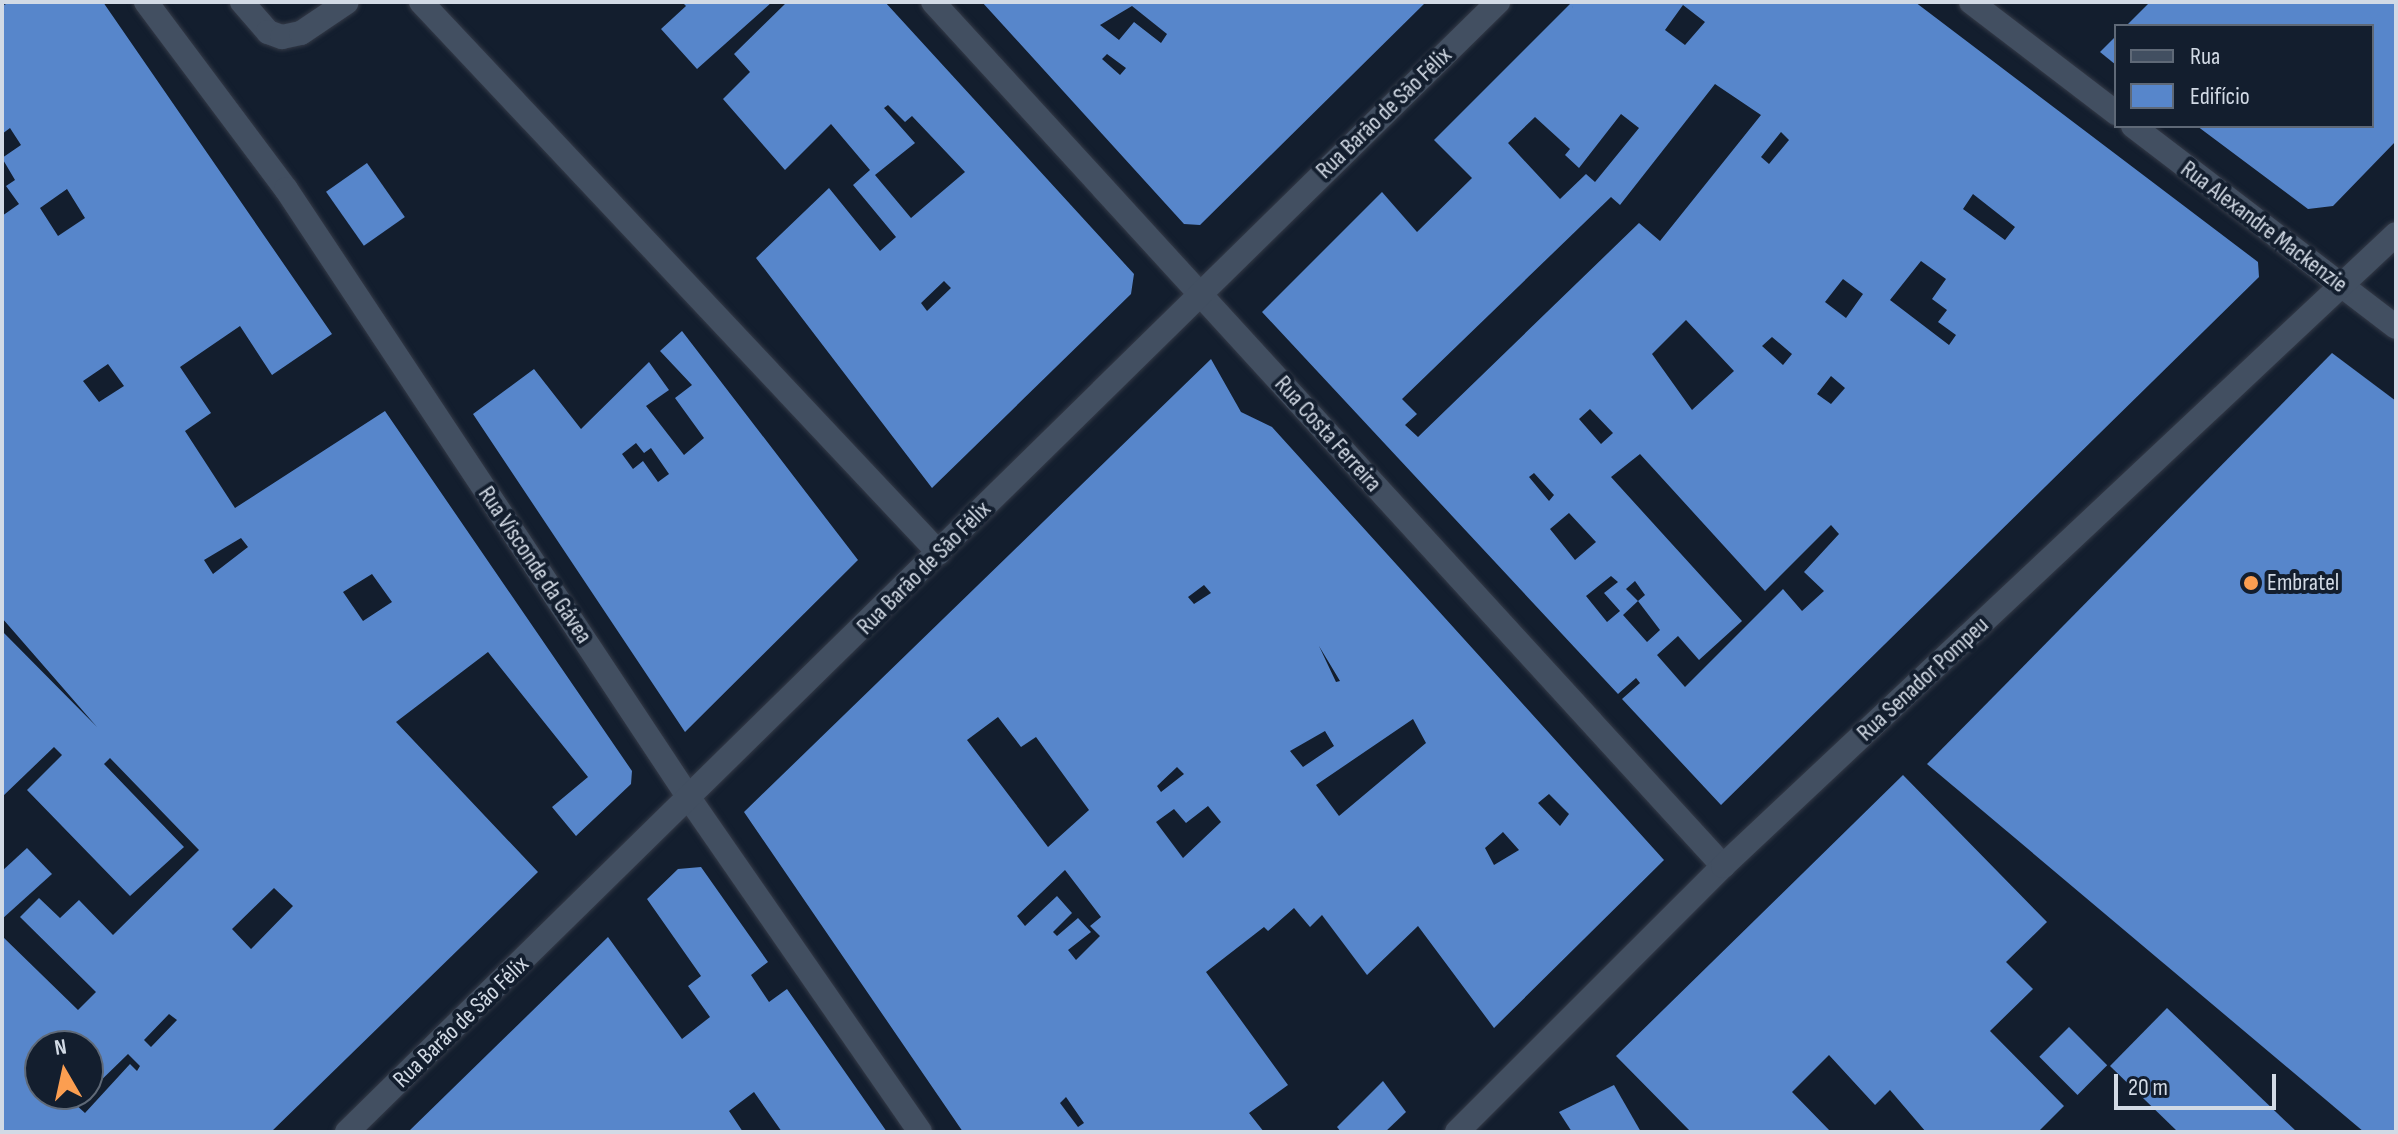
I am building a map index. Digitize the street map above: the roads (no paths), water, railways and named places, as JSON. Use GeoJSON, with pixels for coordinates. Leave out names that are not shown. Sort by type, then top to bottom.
{"type":"FeatureCollection","features":[{"type":"Feature","properties":{"kind":"street","name":"Rua Visconde da Gávea"},"geometry":{"type":"LineString","coordinates":[[146,2],[286,189],[691,801],[920,1132]]}},
{"type":"Feature","properties":{"kind":"street"},"geometry":{"type":"LineString","coordinates":[[242,2],[268,32],[282,37],[301,33],[347,2]]}},
{"type":"Feature","properties":{"kind":"street"},"geometry":{"type":"LineString","coordinates":[[421,2],[939,553]]}},
{"type":"Feature","properties":{"kind":"street","name":"Rua Costa Ferreira"},"geometry":{"type":"LineString","coordinates":[[933,2],[1723,866]]}},
{"type":"Feature","properties":{"kind":"street","name":"Rua Barão de São Félix"},"geometry":{"type":"LineString","coordinates":[[347,1132],[691,801],[1199,293],[1498,2]]}},
{"type":"Feature","properties":{"kind":"street"},"geometry":{"type":"LineString","coordinates":[[1971,2],[2114,111]]}},
{"type":"Feature","properties":{"kind":"street","name":"Rua Alexandre Mackenzie"},"geometry":{"type":"LineString","coordinates":[[2136,128],[2396,327]]}},
{"type":"Feature","properties":{"kind":"street","name":"Rua Senador Pompeu"},"geometry":{"type":"LineString","coordinates":[[1457,1132],[1723,866],[2344,288],[2396,234]]}},
{"type":"Feature","properties":{"kind":"place","name":"Embratel"},"geometry":{"type":"Point","coordinates":[2251,583]}}]}
